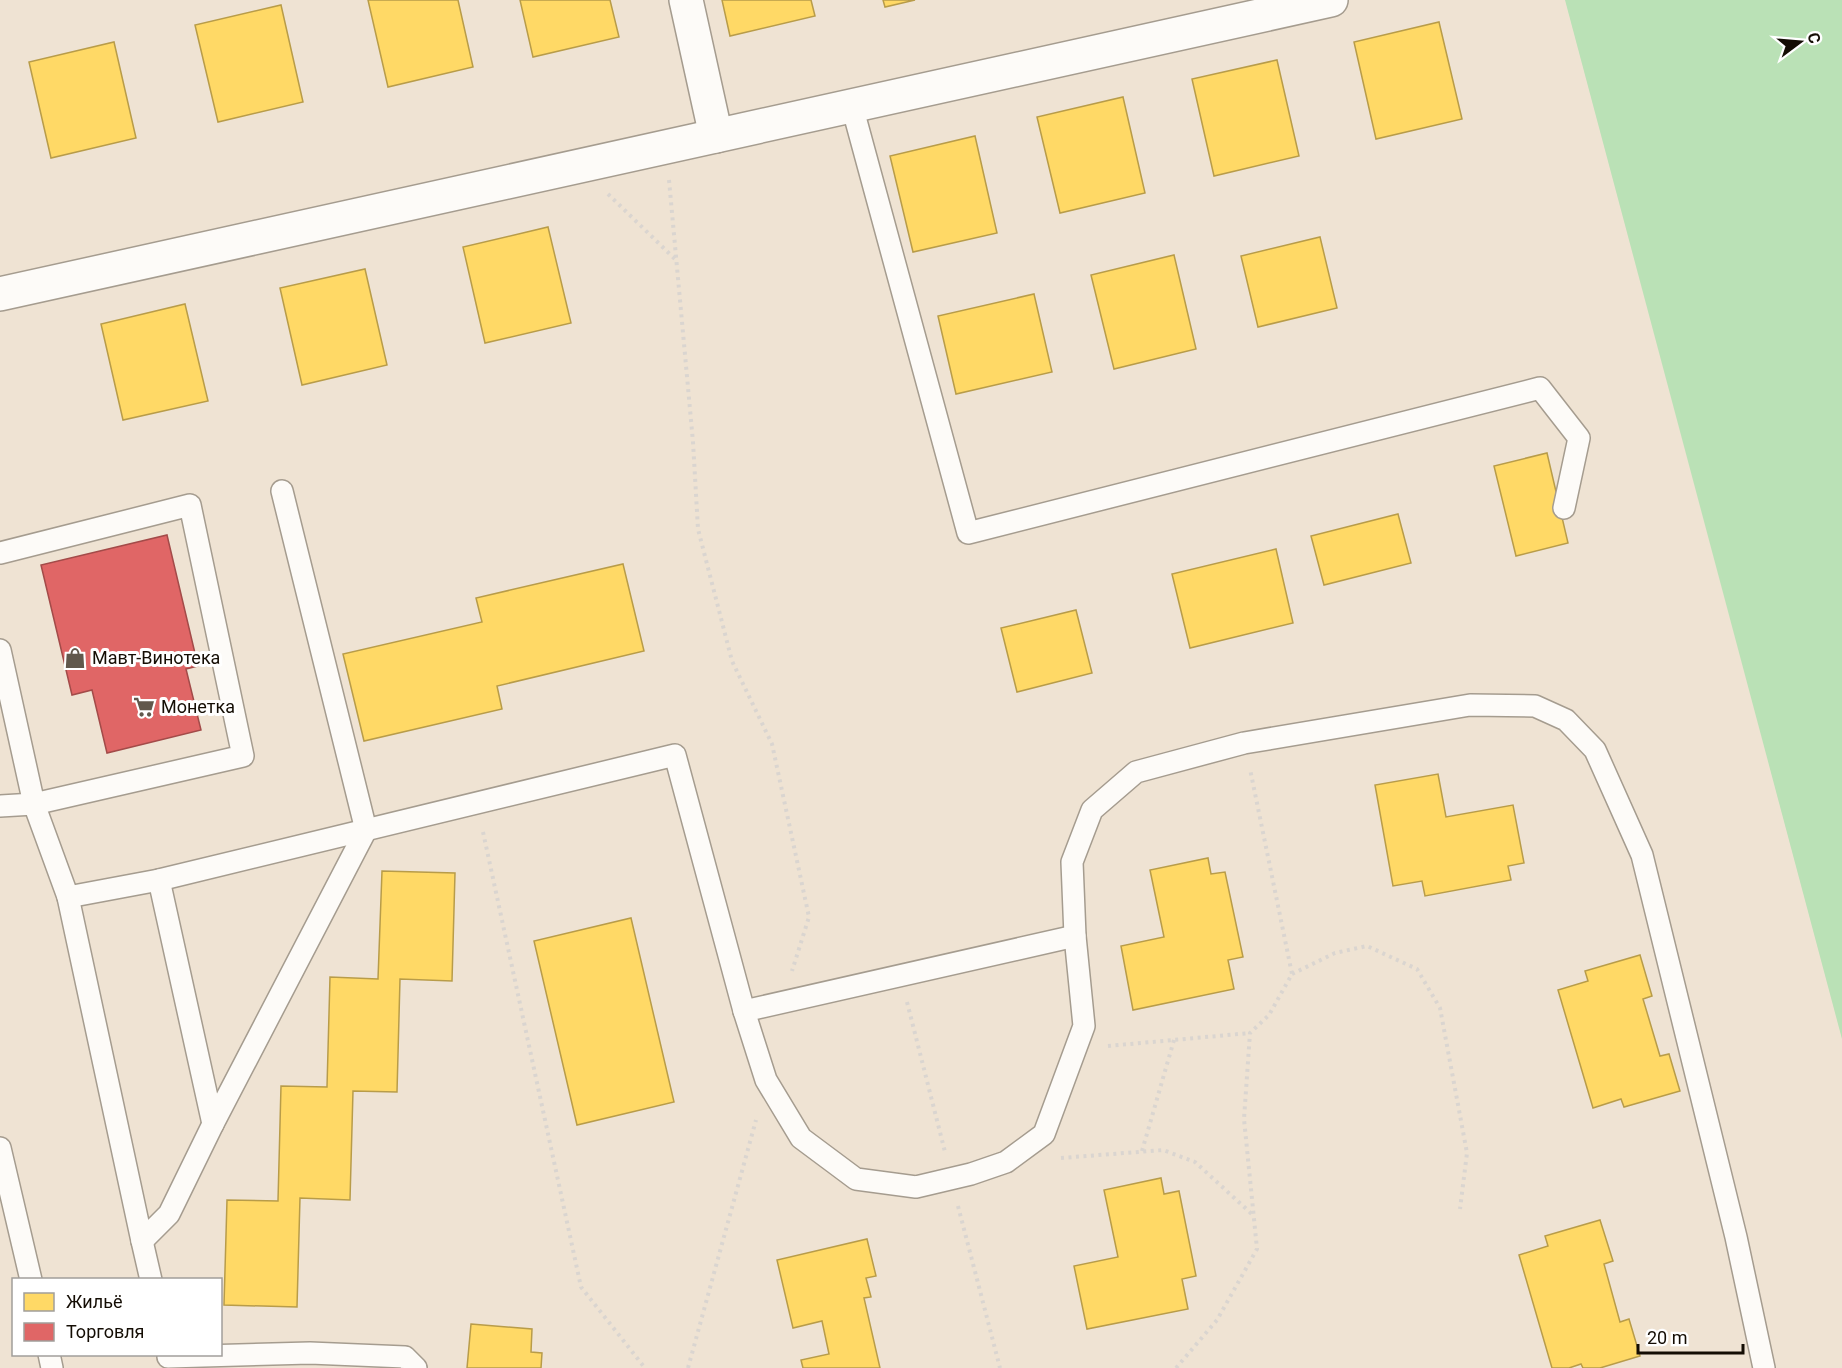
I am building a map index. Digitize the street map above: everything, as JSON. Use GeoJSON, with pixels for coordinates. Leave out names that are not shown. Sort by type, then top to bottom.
{"type":"FeatureCollection","features":[{"type":"Feature","properties":{"kind":"street"},"geometry":{"type":"LineString","coordinates":[[686,0],[716,136]]}},
{"type":"Feature","properties":{"kind":"street"},"geometry":{"type":"LineString","coordinates":[[0,294],[1331,0]]}},
{"type":"Feature","properties":{"kind":"lane"},"geometry":{"type":"LineString","coordinates":[[852,106],[968,533],[1540,388],[1579,438],[1564,508]]}},
{"type":"Feature","properties":{"kind":"lane"},"geometry":{"type":"LineString","coordinates":[[142,1242],[169,1214],[213,1124],[366,830],[282,491]]}},
{"type":"Feature","properties":{"kind":"lane"},"geometry":{"type":"LineString","coordinates":[[0,553],[190,505],[243,756],[34,804],[0,806]]}},
{"type":"Feature","properties":{"kind":"lane"},"geometry":{"type":"LineString","coordinates":[[0,650],[34,804],[68,897],[151,1278]]}},
{"type":"Feature","properties":{"kind":"lane"},"geometry":{"type":"LineString","coordinates":[[68,897],[159,880],[675,755],[744,1011],[766,1080],[801,1138],[856,1179],[916,1187],[971,1174],[1006,1162],[1044,1134],[1084,1026],[1075,936],[1072,862],[1092,810],[1136,772],[1244,743],[1470,705],[1535,706],[1566,720],[1595,750],[1642,855],[1736,1237],[1764,1368]]}},
{"type":"Feature","properties":{"kind":"lane"},"geometry":{"type":"LineString","coordinates":[[159,880],[213,1124]]}},
{"type":"Feature","properties":{"kind":"lane"},"geometry":{"type":"LineString","coordinates":[[744,1011],[1075,936]]}},
{"type":"Feature","properties":{"kind":"lane"},"geometry":{"type":"LineString","coordinates":[[0,1148],[31,1278]]}},
{"type":"Feature","properties":{"kind":"lane"},"geometry":{"type":"LineString","coordinates":[[169,1360],[270,1361],[310,1353],[405,1357],[416,1368]]}},
{"type":"Feature","properties":{"kind":"path"},"geometry":{"type":"LineString","coordinates":[[666,147],[693,442],[698,529],[732,661],[772,744],[809,916],[781,1003]]}},
{"type":"Feature","properties":{"kind":"path"},"geometry":{"type":"LineString","coordinates":[[580,166],[677,261]]}},
{"type":"Feature","properties":{"kind":"path"},"geometry":{"type":"LineString","coordinates":[[1244,743],[1292,974]]}},
{"type":"Feature","properties":{"kind":"path"},"geometry":{"type":"LineString","coordinates":[[477,803],[581,1287],[645,1368]]}},
{"type":"Feature","properties":{"kind":"path"},"geometry":{"type":"LineString","coordinates":[[1076,1049],[1251,1033],[1269,1015],[1292,974],[1335,952],[1367,946],[1417,969],[1440,1008],[1467,1153],[1460,1209]]}},
{"type":"Feature","properties":{"kind":"path"},"geometry":{"type":"LineString","coordinates":[[1176,1368],[1218,1320],[1257,1249],[1244,1119],[1251,1033]]}},
{"type":"Feature","properties":{"kind":"path"},"geometry":{"type":"LineString","coordinates":[[1142,1151],[1174,1040]]}},
{"type":"Feature","properties":{"kind":"path"},"geometry":{"type":"LineString","coordinates":[[688,1368],[766,1080]]}},
{"type":"Feature","properties":{"kind":"path"},"geometry":{"type":"LineString","coordinates":[[1006,1162],[1163,1150],[1195,1162],[1254,1216]]}},
{"type":"Feature","properties":{"kind":"green space"},"geometry":{"type":"Polygon","coordinates":[[[1565,0],[1842,0],[1842,1039],[1565,0]]]}},
{"type":"Feature","properties":{"kind":"building: Жильё"},"geometry":{"type":"Polygon","coordinates":[[[368,0],[458,0],[473,67],[388,87],[368,0]]]}},
{"type":"Feature","properties":{"kind":"building: Жильё"},"geometry":{"type":"Polygon","coordinates":[[[520,0],[610,0],[619,37],[533,57],[520,0]]]}},
{"type":"Feature","properties":{"kind":"building: Жильё"},"geometry":{"type":"Polygon","coordinates":[[[722,0],[811,0],[815,16],[730,36],[722,0]]]}},
{"type":"Feature","properties":{"kind":"building: Жильё"},"geometry":{"type":"Polygon","coordinates":[[[883,0],[915,0],[885,7],[883,0]]]}},
{"type":"Feature","properties":{"kind":"building: Жильё"},"geometry":{"type":"Polygon","coordinates":[[[281,5],[303,102],[218,122],[195,25],[281,5]]]}},
{"type":"Feature","properties":{"kind":"building: Жильё"},"geometry":{"type":"Polygon","coordinates":[[[1439,22],[1462,119],[1376,139],[1354,42],[1439,22]]]}},
{"type":"Feature","properties":{"kind":"building: Жильё"},"geometry":{"type":"Polygon","coordinates":[[[114,42],[136,138],[51,158],[29,62],[114,42]]]}},
{"type":"Feature","properties":{"kind":"building: Жильё"},"geometry":{"type":"Polygon","coordinates":[[[1277,60],[1299,156],[1214,176],[1192,79],[1277,60]]]}},
{"type":"Feature","properties":{"kind":"building: Жильё"},"geometry":{"type":"Polygon","coordinates":[[[1123,97],[1145,193],[1060,213],[1037,117],[1123,97]]]}},
{"type":"Feature","properties":{"kind":"building: Жильё"},"geometry":{"type":"Polygon","coordinates":[[[975,136],[997,233],[913,252],[890,156],[975,136]]]}},
{"type":"Feature","properties":{"kind":"building: Жильё"},"geometry":{"type":"Polygon","coordinates":[[[548,227],[571,323],[485,343],[463,247],[548,227]]]}},
{"type":"Feature","properties":{"kind":"building: Жильё"},"geometry":{"type":"Polygon","coordinates":[[[1320,237],[1337,308],[1258,327],[1241,256],[1320,237]]]}},
{"type":"Feature","properties":{"kind":"building: Жильё"},"geometry":{"type":"Polygon","coordinates":[[[1174,255],[1196,349],[1114,369],[1091,275],[1174,255]]]}},
{"type":"Feature","properties":{"kind":"building: Жильё"},"geometry":{"type":"Polygon","coordinates":[[[365,269],[387,365],[302,385],[280,288],[365,269]]]}},
{"type":"Feature","properties":{"kind":"building: Жильё"},"geometry":{"type":"Polygon","coordinates":[[[1034,294],[1052,372],[956,394],[938,316],[1034,294]]]}},
{"type":"Feature","properties":{"kind":"building: Жильё"},"geometry":{"type":"Polygon","coordinates":[[[185,304],[208,401],[123,420],[101,324],[185,304]]]}},
{"type":"Feature","properties":{"kind":"building: Жильё"},"geometry":{"type":"Polygon","coordinates":[[[1547,453],[1568,543],[1516,556],[1494,466],[1547,453]]]}},
{"type":"Feature","properties":{"kind":"building: Жильё"},"geometry":{"type":"Polygon","coordinates":[[[1398,514],[1411,563],[1324,585],[1311,536],[1398,514]]]}},
{"type":"Feature","properties":{"kind":"building: Жильё"},"geometry":{"type":"Polygon","coordinates":[[[1276,549],[1293,623],[1190,648],[1172,574],[1276,549]]]}},
{"type":"Feature","properties":{"kind":"building: Жильё"},"geometry":{"type":"Polygon","coordinates":[[[623,564],[644,651],[497,686],[502,709],[364,741],[343,654],[482,622],[476,598],[623,564]]]}},
{"type":"Feature","properties":{"kind":"building: Жильё"},"geometry":{"type":"Polygon","coordinates":[[[1076,610],[1092,673],[1017,692],[1001,628],[1076,610]]]}},
{"type":"Feature","properties":{"kind":"building: Жильё"},"geometry":{"type":"Polygon","coordinates":[[[1438,774],[1446,817],[1513,805],[1524,863],[1508,866],[1511,880],[1425,896],[1422,881],[1393,886],[1375,785],[1438,774]]]}},
{"type":"Feature","properties":{"kind":"building: Жильё"},"geometry":{"type":"Polygon","coordinates":[[[1208,858],[1211,874],[1225,872],[1243,957],[1228,960],[1234,989],[1133,1010],[1121,946],[1164,937],[1150,870],[1208,858]]]}},
{"type":"Feature","properties":{"kind":"building: Жильё"},"geometry":{"type":"Polygon","coordinates":[[[382,871],[455,873],[452,981],[400,979],[397,1092],[353,1091],[350,1200],[300,1198],[297,1307],[224,1305],[227,1200],[278,1201],[281,1086],[327,1087],[330,977],[378,979],[382,871]]]}},
{"type":"Feature","properties":{"kind":"building: Жильё"},"geometry":{"type":"Polygon","coordinates":[[[631,918],[674,1102],[577,1125],[534,941],[631,918]]]}},
{"type":"Feature","properties":{"kind":"building: Жильё"},"geometry":{"type":"Polygon","coordinates":[[[1640,955],[1652,996],[1643,999],[1660,1056],[1669,1054],[1680,1091],[1624,1107],[1621,1099],[1593,1108],[1558,990],[1588,981],[1585,971],[1640,955]]]}},
{"type":"Feature","properties":{"kind":"building: Жильё"},"geometry":{"type":"Polygon","coordinates":[[[1161,1178],[1164,1194],[1179,1191],[1196,1276],[1182,1279],[1188,1309],[1087,1329],[1074,1266],[1118,1257],[1104,1190],[1161,1178]]]}},
{"type":"Feature","properties":{"kind":"building: Жильё"},"geometry":{"type":"Polygon","coordinates":[[[1600,1220],[1613,1261],[1604,1264],[1620,1322],[1629,1319],[1640,1356],[1600,1368],[1583,1368],[1581,1364],[1569,1368],[1552,1368],[1519,1255],[1548,1246],[1545,1236],[1600,1220]]]}},
{"type":"Feature","properties":{"kind":"building: Жильё"},"geometry":{"type":"Polygon","coordinates":[[[867,1239],[876,1276],[866,1278],[871,1297],[864,1298],[880,1368],[803,1368],[801,1360],[829,1354],[822,1321],[793,1328],[777,1260],[867,1239]]]}},
{"type":"Feature","properties":{"kind":"building: Жильё"},"geometry":{"type":"Polygon","coordinates":[[[471,1324],[532,1329],[531,1352],[542,1353],[541,1368],[467,1368],[471,1324]]]}},
{"type":"Feature","properties":{"kind":"building: Торговля"},"geometry":{"type":"Polygon","coordinates":[[[167,535],[198,666],[186,669],[201,730],[107,753],[92,690],[72,695],[41,565],[167,535]]]}},
{"type":"Feature","properties":{"kind":"place","name":"Мавт-Винотека"},"geometry":{"type":"Point","coordinates":[75,658]}},
{"type":"Feature","properties":{"kind":"place","name":"Монетка"},"geometry":{"type":"Point","coordinates":[144,707]}}]}
